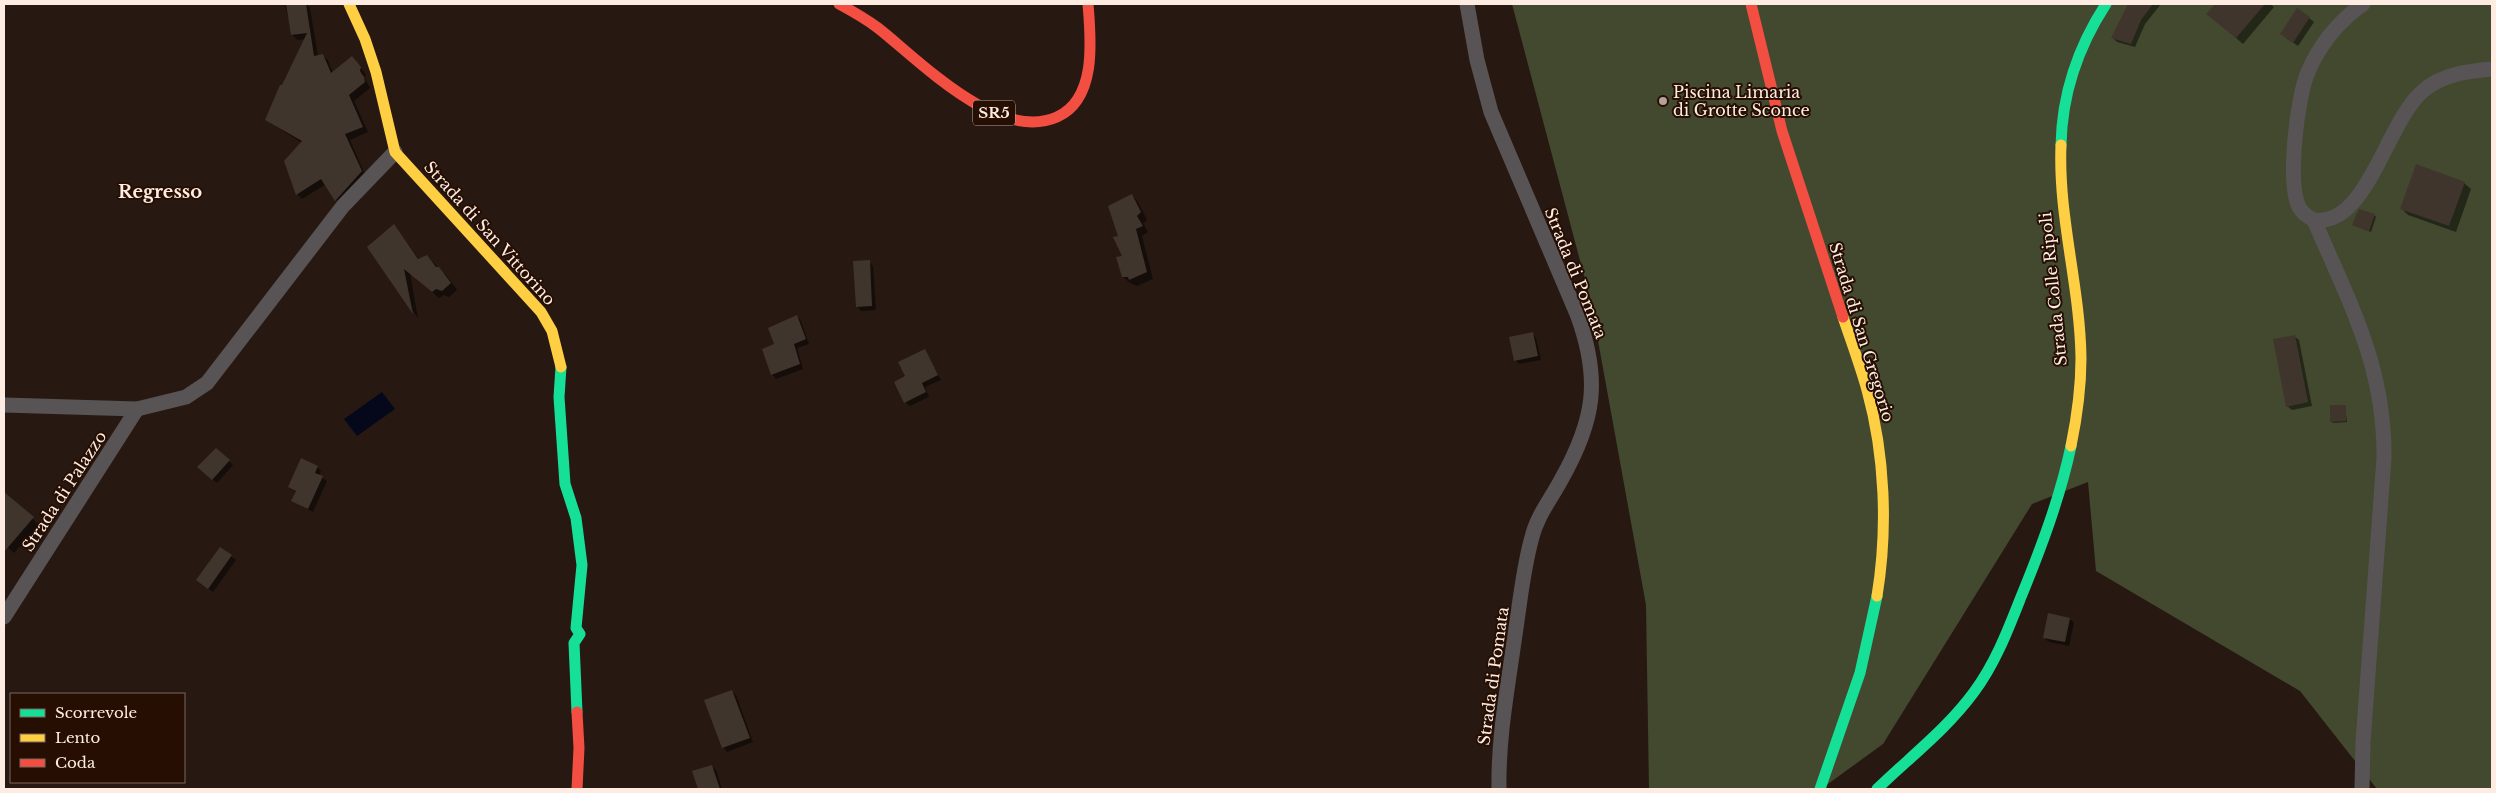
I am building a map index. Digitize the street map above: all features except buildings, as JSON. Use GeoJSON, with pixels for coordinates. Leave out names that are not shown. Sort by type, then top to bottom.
{"type":"FeatureCollection","features":[{"type":"Feature","properties":{"kind":"street","name":"Strada di San Vittorino"},"geometry":{"type":"LineString","coordinates":[[349,4],[365,39],[376,72],[396,152],[409,166],[415,176],[451,212],[541,312],[552,331],[561,362],[561,438],[565,484],[576,518],[582,565],[576,628],[580,634],[574,643],[579,748],[577,789]]}},
{"type":"Feature","properties":{"kind":"street","name":"SR5"},"geometry":{"type":"LineString","coordinates":[[839,4],[877,28],[920,65],[985,108],[1018,120],[1037,122],[1062,115],[1074,105],[1080,96],[1088,69],[1088,4]]}},
{"type":"Feature","properties":{"kind":"street","name":"Strada di Pomata"},"geometry":{"type":"LineString","coordinates":[[1467,4],[1477,60],[1488,101],[1577,314],[1588,350],[1593,379],[1590,410],[1577,447],[1567,470],[1539,519],[1528,550],[1503,718],[1499,789]]}},
{"type":"Feature","properties":{"kind":"street","name":"Strada di San Gregorio"},"geometry":{"type":"LineString","coordinates":[[1752,4],[1774,104],[1865,385],[1880,453],[1881,537],[1872,625],[1863,663],[1820,789]]}},
{"type":"Feature","properties":{"kind":"street","name":"Strada Colle Ripoli"},"geometry":{"type":"LineString","coordinates":[[1877,789],[1962,708],[1987,672],[2007,632],[2059,496],[2073,432],[2080,364],[2077,316],[2061,200],[2060,158],[2062,124],[2070,84],[2081,48],[2089,29],[2106,4]]}},
{"type":"Feature","properties":{"kind":"street"},"geometry":{"type":"LineString","coordinates":[[2362,789],[2362,742],[2384,458],[2383,414],[2377,377],[2362,329],[2314,220],[2300,208],[2294,185],[2300,96],[2308,71],[2326,41],[2345,18],[2363,4]]}},
{"type":"Feature","properties":{"kind":"street"},"geometry":{"type":"LineString","coordinates":[[2314,220],[2335,218],[2351,205],[2372,175],[2401,116],[2423,90],[2435,82],[2453,75],[2492,69]]}},
{"type":"Feature","properties":{"kind":"street"},"geometry":{"type":"LineString","coordinates":[[4,405],[137,409],[186,397],[207,383],[343,206],[396,152]]}},
{"type":"Feature","properties":{"kind":"street","name":"Strada di Palazzo"},"geometry":{"type":"LineString","coordinates":[[4,617],[137,409]]}},
{"type":"Feature","properties":{"kind":"green space"},"geometry":{"type":"Polygon","coordinates":[[[1512,4],[2492,4],[2492,789],[2377,789],[2300,691],[2096,571],[2088,482],[2032,504],[1883,744],[1821,789],[1649,789],[1646,605],[1591,302],[1512,4]]]}},
{"type":"Feature","properties":{"kind":"water"},"geometry":{"type":"Polygon","coordinates":[[[382,392],[395,409],[357,436],[344,419],[382,392]]]}},
{"type":"Feature","properties":{"kind":"traffic: fast"},"geometry":{"type":"LineString","coordinates":[[2061,145],[2065,107],[2073,71],[2087,37],[2106,4]]}},
{"type":"Feature","properties":{"kind":"traffic: fast"},"geometry":{"type":"LineString","coordinates":[[561,367],[559,397],[565,484],[576,518],[582,565],[576,628],[580,634],[574,643],[577,712]]}},
{"type":"Feature","properties":{"kind":"traffic: fast"},"geometry":{"type":"LineString","coordinates":[[1877,789],[1952,718],[1982,681],[2006,634],[2043,541],[2056,504],[2071,446]]}},
{"type":"Feature","properties":{"kind":"traffic: fast"},"geometry":{"type":"LineString","coordinates":[[1820,789],[1860,673],[1877,596]]}},
{"type":"Feature","properties":{"kind":"traffic: slow"},"geometry":{"type":"LineString","coordinates":[[349,4],[365,39],[376,72],[395,152],[541,312],[552,331],[561,367]]}},
{"type":"Feature","properties":{"kind":"traffic: slow"},"geometry":{"type":"LineString","coordinates":[[2061,145],[2063,199],[2077,304],[2081,358],[2078,402],[2071,446]]}},
{"type":"Feature","properties":{"kind":"traffic: slow"},"geometry":{"type":"LineString","coordinates":[[1843,317],[1867,390],[1878,440],[1883,492],[1883,545],[1877,596]]}},
{"type":"Feature","properties":{"kind":"traffic: jam"},"geometry":{"type":"LineString","coordinates":[[839,4],[878,28],[937,77],[985,109],[1010,119],[1034,122],[1057,117],[1070,108],[1079,97],[1089,67],[1090,34],[1088,4]]}},
{"type":"Feature","properties":{"kind":"traffic: jam"},"geometry":{"type":"LineString","coordinates":[[1751,4],[1782,131],[1843,317]]}},
{"type":"Feature","properties":{"kind":"traffic: jam"},"geometry":{"type":"LineString","coordinates":[[577,712],[579,748],[577,789]]}},
{"type":"Feature","properties":{"kind":"place","name":"Piscina Limaria di Grotte Sconce"},"geometry":{"type":"Point","coordinates":[1663,101]}},
{"type":"Feature","properties":{"kind":"district","name":"Regresso"},"geometry":{"type":"Point","coordinates":[160,192]}}]}
